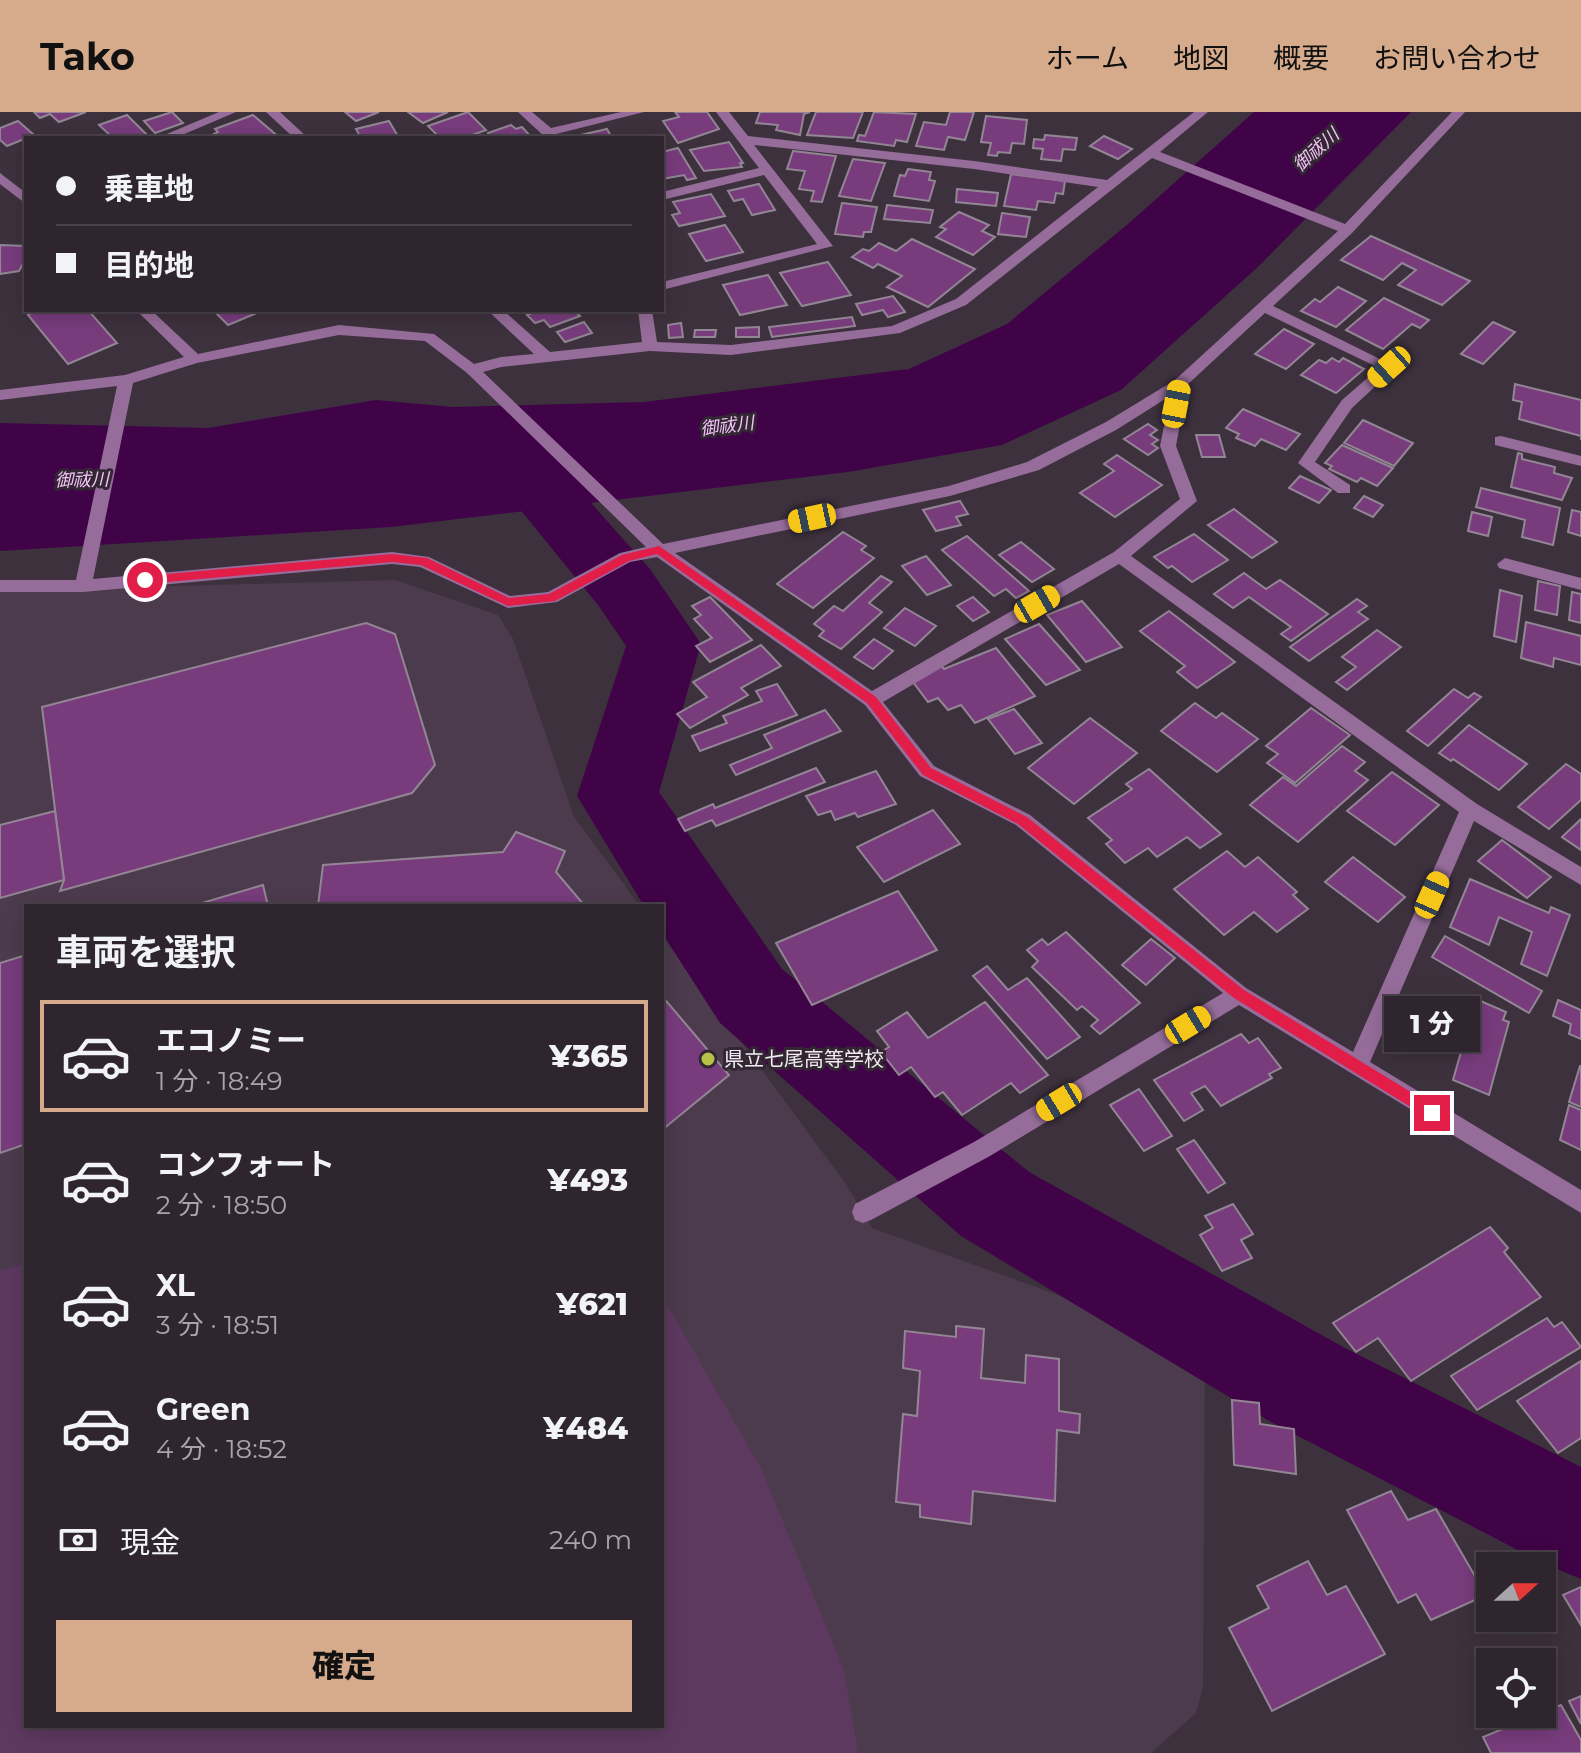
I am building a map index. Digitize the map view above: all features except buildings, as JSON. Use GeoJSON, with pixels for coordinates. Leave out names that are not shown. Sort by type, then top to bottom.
{"type":"FeatureCollection","features":[{"type":"Feature","properties":{"kind":"street"},"geometry":{"type":"LineString","coordinates":[[168,136],[230,112]]}},
{"type":"Feature","properties":{"kind":"street"},"geometry":{"type":"LineString","coordinates":[[272,112],[300,136]]}},
{"type":"Feature","properties":{"kind":"street"},"geometry":{"type":"LineString","coordinates":[[524,112],[550,135],[638,112]]}},
{"type":"Feature","properties":{"kind":"street"},"geometry":{"type":"LineString","coordinates":[[664,286],[826,246],[722,112]]}},
{"type":"Feature","properties":{"kind":"street"},"geometry":{"type":"LineString","coordinates":[[472,370],[501,362],[650,346],[731,350],[895,330],[961,302],[1202,112]]}},
{"type":"Feature","properties":{"kind":"street"},"geometry":{"type":"LineString","coordinates":[[0,586],[83,586],[392,558],[423,561],[508,602],[551,598],[626,557],[950,491],[1033,466],[1111,426],[1180,383],[1347,230],[1459,112]]}},
{"type":"Feature","properties":{"kind":"street"},"geometry":{"type":"LineString","coordinates":[[746,140],[959,163],[1111,185]]}},
{"type":"Feature","properties":{"kind":"street"},"geometry":{"type":"LineString","coordinates":[[1149,152],[1347,230]]}},
{"type":"Feature","properties":{"kind":"street"},"geometry":{"type":"LineString","coordinates":[[664,196],[767,170]]}},
{"type":"Feature","properties":{"kind":"street"},"geometry":{"type":"LineString","coordinates":[[1,178],[24,195]]}},
{"type":"Feature","properties":{"kind":"street"},"geometry":{"type":"LineString","coordinates":[[1263,307],[1389,367],[1347,404],[1306,463],[1344,489]]}},
{"type":"Feature","properties":{"kind":"street"},"geometry":{"type":"LineString","coordinates":[[145,312],[195,359]]}},
{"type":"Feature","properties":{"kind":"street"},"geometry":{"type":"LineString","coordinates":[[496,312],[547,357]]}},
{"type":"Feature","properties":{"kind":"street"},"geometry":{"type":"LineString","coordinates":[[645,312],[650,346]]}},
{"type":"Feature","properties":{"kind":"street"},"geometry":{"type":"LineString","coordinates":[[0,395],[126,380],[195,359],[339,330],[429,337],[472,370],[659,550],[871,700],[927,771],[1023,820],[1239,994],[1581,1202]]}},
{"type":"Feature","properties":{"kind":"street"},"geometry":{"type":"LineString","coordinates":[[83,586],[126,380]]}},
{"type":"Feature","properties":{"kind":"street"},"geometry":{"type":"LineString","coordinates":[[871,700],[1120,556],[1189,501],[1168,446],[1180,383]]}},
{"type":"Feature","properties":{"kind":"street"},"geometry":{"type":"LineString","coordinates":[[1501,441],[1581,461]]}},
{"type":"Feature","properties":{"kind":"street"},"geometry":{"type":"LineString","coordinates":[[1120,556],[1470,809],[1581,877]]}},
{"type":"Feature","properties":{"kind":"street"},"geometry":{"type":"LineString","coordinates":[[1505,564],[1581,584]]}},
{"type":"Feature","properties":{"kind":"street"},"geometry":{"type":"LineString","coordinates":[[1357,1068],[1470,809]]}},
{"type":"Feature","properties":{"kind":"street"},"geometry":{"type":"LineString","coordinates":[[863,1212],[982,1149],[1239,994]]}},
{"type":"Feature","properties":{"kind":"shaded area","name":"県立七尾高等学校"},"geometry":{"type":"Polygon","coordinates":[[[395,580],[498,615],[513,639],[574,817],[639,904],[24,904],[24,1728],[664,1728],[664,938],[846,1184],[872,1228],[1205,1348],[1203,1687],[1196,1713],[1151,1753],[0,1753],[0,591],[395,580]]]}},
{"type":"Feature","properties":{"kind":"shaded area"},"geometry":{"type":"Polygon","coordinates":[[[24,1264],[24,1728],[664,1728],[664,1299],[762,1470],[844,1670],[858,1753],[0,1753],[0,1271],[24,1264]]]}},
{"type":"Feature","properties":{"kind":"water","name":"御祓川"},"geometry":{"type":"Polygon","coordinates":[[[1254,112],[1411,112],[1259,266],[1121,390],[1002,445],[848,472],[391,527],[0,551],[0,423],[208,428],[376,400],[453,407],[644,402],[909,369],[1007,324],[1128,224],[1254,112]]]}},
{"type":"Feature","properties":{"kind":"waterway"},"geometry":{"type":"LineString","coordinates":[[508,453],[624,587],[664,644],[617,796],[751,996],[995,1204],[1308,1385],[1581,1525]]}},
{"type":"Feature","properties":{"kind":"place","name":"県立七尾高等学校"},"geometry":{"type":"Point","coordinates":[708,1059]}},
{"type":"Feature","properties":{"kind":"route"},"geometry":{"type":"LineString","coordinates":[[145,580],[392,558],[423,561],[508,602],[551,598],[626,557],[659,550],[871,700],[927,771],[1023,820],[1239,994],[1432,1113]]}}]}
